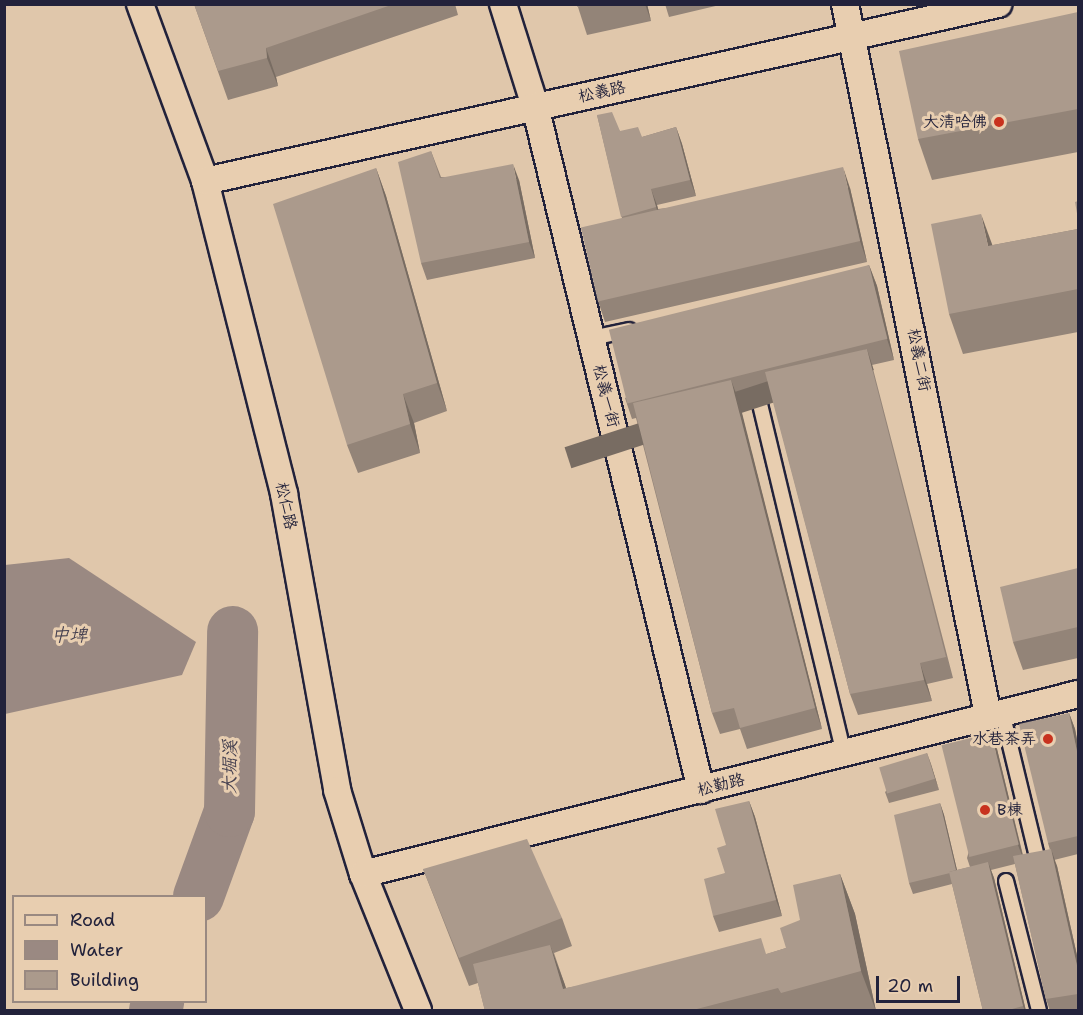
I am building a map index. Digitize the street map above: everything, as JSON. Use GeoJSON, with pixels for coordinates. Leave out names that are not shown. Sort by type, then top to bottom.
{"type":"FeatureCollection","features":[{"type":"Feature","properties":{"kind":"street","name":"松仁路"},"geometry":{"type":"LineString","coordinates":[[140,4],[206,181],[284,494],[337,790],[363,874],[418,1011]]}},
{"type":"Feature","properties":{"kind":"street","name":"松義一街"},"geometry":{"type":"LineString","coordinates":[[503,4],[535,106],[701,790]]}},
{"type":"Feature","properties":{"kind":"street","name":"松義二街"},"geometry":{"type":"LineString","coordinates":[[845,4],[995,714]]}},
{"type":"Feature","properties":{"kind":"street","name":"松義路"},"geometry":{"type":"LineString","coordinates":[[206,181],[998,4]]}},
{"type":"Feature","properties":{"kind":"street","name":"松勤路"},"geometry":{"type":"LineString","coordinates":[[363,874],[1078,694]]}},
{"type":"Feature","properties":{"kind":"lane"},"geometry":{"type":"LineString","coordinates":[[592,338],[648,325]]}},
{"type":"Feature","properties":{"kind":"lane"},"geometry":{"type":"LineString","coordinates":[[758,396],[844,753]]}},
{"type":"Feature","properties":{"kind":"lane"},"geometry":{"type":"LineString","coordinates":[[995,714],[1037,857]]}},
{"type":"Feature","properties":{"kind":"lane"},"geometry":{"type":"LineString","coordinates":[[1006,881],[1039,1011]]}},
{"type":"Feature","properties":{"kind":"water","name":"中埤"},"geometry":{"type":"Polygon","coordinates":[[[69,558],[196,642],[182,675],[5,714],[5,565],[69,558]]]}},
{"type":"Feature","properties":{"kind":"building"},"geometry":{"type":"Polygon","coordinates":[[[194,4],[394,4],[266,48],[267,58],[218,71],[194,4]]]}},
{"type":"Feature","properties":{"kind":"building"},"geometry":{"type":"Polygon","coordinates":[[[1078,12],[1078,109],[918,139],[899,51],[1078,12]]]}},
{"type":"Feature","properties":{"kind":"building"},"geometry":{"type":"Polygon","coordinates":[[[612,112],[620,131],[638,127],[642,137],[676,127],[690,180],[651,189],[656,207],[621,217],[597,115],[612,112]]]}},
{"type":"Feature","properties":{"kind":"building"},"geometry":{"type":"Polygon","coordinates":[[[431,151],[440,178],[513,164],[529,242],[421,263],[398,162],[431,151]]]}},
{"type":"Feature","properties":{"kind":"building"},"geometry":{"type":"Polygon","coordinates":[[[843,167],[860,241],[598,302],[581,228],[843,167]]]}},
{"type":"Feature","properties":{"kind":"building"},"geometry":{"type":"Polygon","coordinates":[[[376,168],[437,383],[403,394],[410,424],[347,445],[273,204],[376,168]]]}},
{"type":"Feature","properties":{"kind":"building"},"geometry":{"type":"Polygon","coordinates":[[[1078,201],[1078,219],[1075,202],[1078,201]]]}},
{"type":"Feature","properties":{"kind":"building"},"geometry":{"type":"Polygon","coordinates":[[[981,214],[988,246],[1078,229],[1078,289],[949,314],[931,224],[981,214]]]}},
{"type":"Feature","properties":{"kind":"building"},"geometry":{"type":"Polygon","coordinates":[[[869,265],[887,339],[627,404],[609,330],[869,265]]]}},
{"type":"Feature","properties":{"kind":"building"},"geometry":{"type":"Polygon","coordinates":[[[867,349],[946,657],[920,663],[924,680],[850,694],[765,372],[867,349]]]}},
{"type":"Feature","properties":{"kind":"building"},"geometry":{"type":"Polygon","coordinates":[[[731,380],[815,708],[740,728],[734,708],[712,713],[633,403],[731,380]]]}},
{"type":"Feature","properties":{"kind":"building"},"geometry":{"type":"Polygon","coordinates":[[[1078,568],[1078,627],[1013,642],[1000,587],[1078,568]]]}},
{"type":"Feature","properties":{"kind":"building"},"geometry":{"type":"Polygon","coordinates":[[[1069,713],[1078,756],[1078,836],[1048,843],[1019,724],[1069,713]]]}},
{"type":"Feature","properties":{"kind":"building","name":"B棟"},"geometry":{"type":"Polygon","coordinates":[[[991,733],[1019,845],[969,857],[942,745],[991,733]]]}},
{"type":"Feature","properties":{"kind":"building"},"geometry":{"type":"Polygon","coordinates":[[[927,753],[935,779],[887,793],[879,768],[927,753]]]}},
{"type":"Feature","properties":{"kind":"building"},"geometry":{"type":"Polygon","coordinates":[[[749,801],[776,900],[713,916],[704,879],[725,873],[717,848],[726,845],[715,809],[749,801]]]}},
{"type":"Feature","properties":{"kind":"building"},"geometry":{"type":"Polygon","coordinates":[[[940,803],[956,870],[909,883],[894,815],[940,803]]]}},
{"type":"Feature","properties":{"kind":"building"},"geometry":{"type":"Polygon","coordinates":[[[527,839],[562,918],[459,958],[423,869],[527,839]]]}},
{"type":"Feature","properties":{"kind":"building"},"geometry":{"type":"Polygon","coordinates":[[[1051,849],[1078,970],[1078,994],[1046,999],[1013,856],[1051,849]]]}},
{"type":"Feature","properties":{"kind":"building"},"geometry":{"type":"Polygon","coordinates":[[[988,862],[1023,1006],[1005,1011],[983,1011],[949,872],[988,862]]]}},
{"type":"Feature","properties":{"kind":"building"},"geometry":{"type":"Polygon","coordinates":[[[840,874],[861,971],[781,993],[778,988],[689,1011],[485,1011],[473,964],[550,945],[563,989],[761,938],[766,954],[786,948],[780,928],[800,920],[793,885],[840,874]]]}},
{"type":"Feature","properties":{"kind":"waterway","name":"大堀溪"},"geometry":{"type":"LineString","coordinates":[[198,895],[229,811],[232,631]]}},
{"type":"Feature","properties":{"kind":"waterway","name":"大堀溪"},"geometry":{"type":"LineString","coordinates":[[154,1010],[158,1003]]}},
{"type":"Feature","properties":{"kind":"place","name":"大清哈佛"},"geometry":{"type":"Point","coordinates":[999,122]}},
{"type":"Feature","properties":{"kind":"place","name":"水巷茶弄"},"geometry":{"type":"Point","coordinates":[1048,739]}},
{"type":"Feature","properties":{"kind":"place","name":"B棟"},"geometry":{"type":"Point","coordinates":[985,810]}}]}
